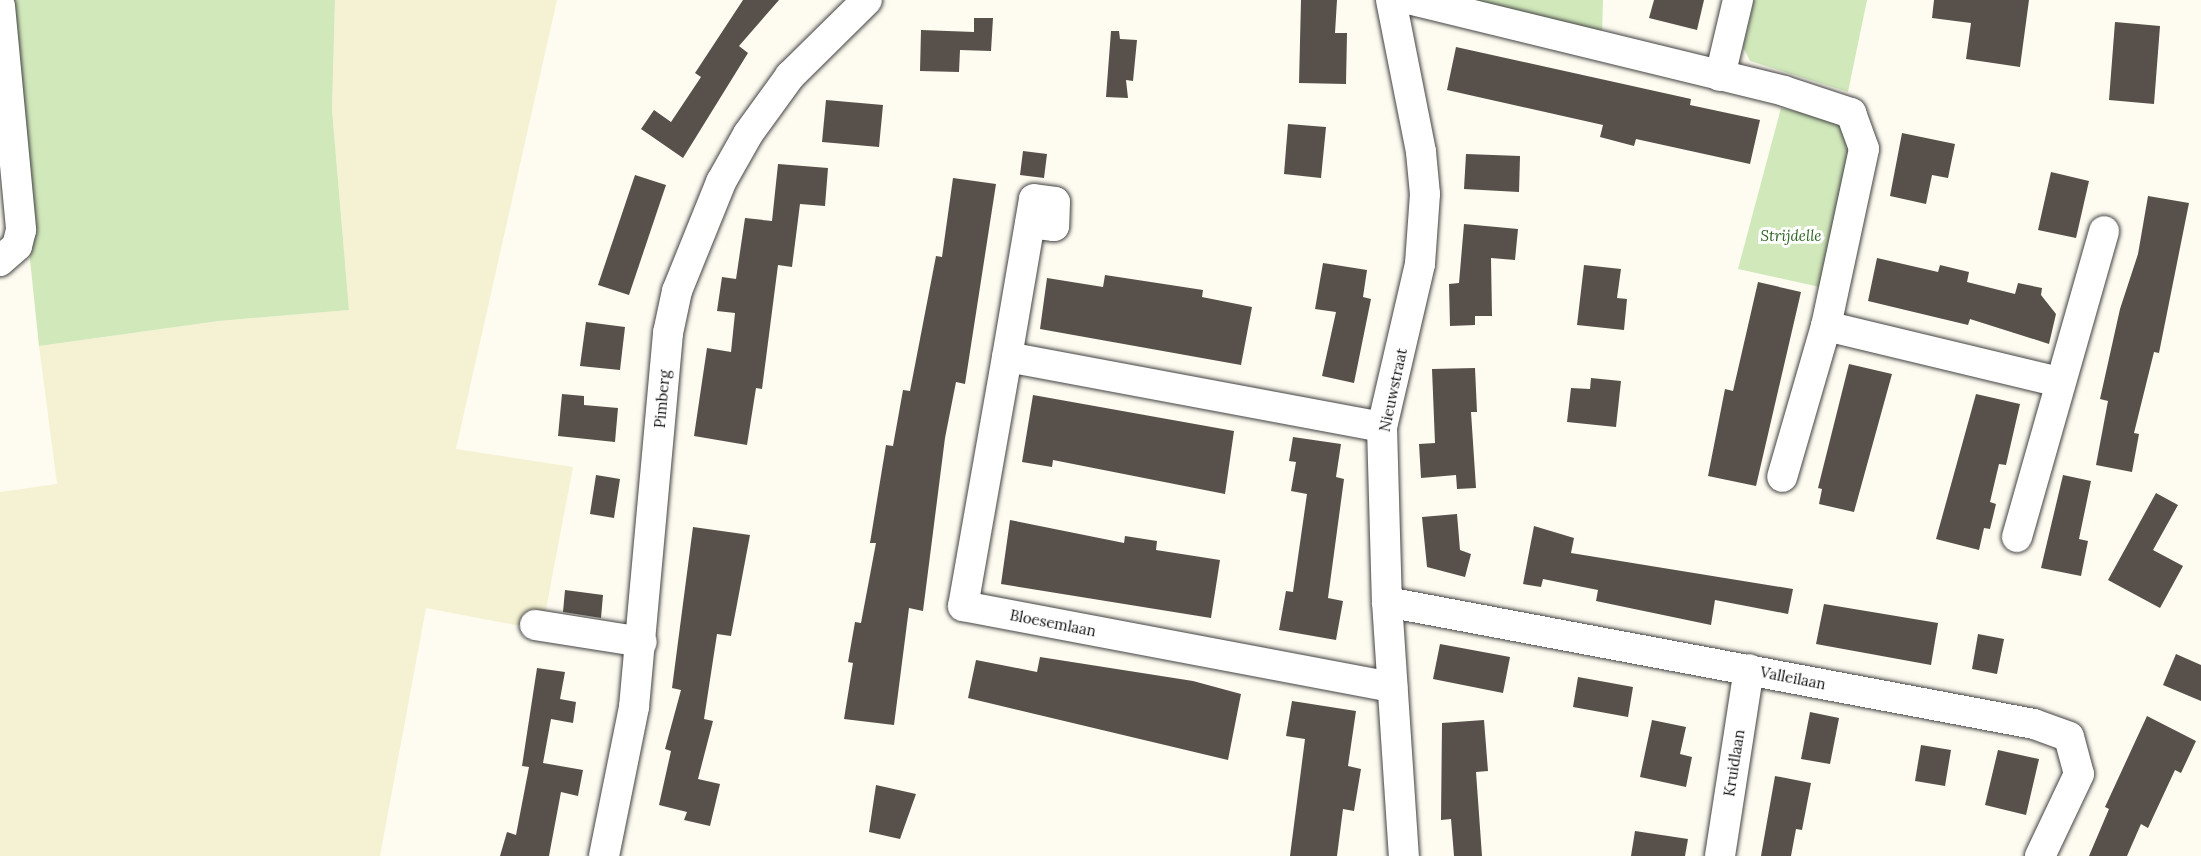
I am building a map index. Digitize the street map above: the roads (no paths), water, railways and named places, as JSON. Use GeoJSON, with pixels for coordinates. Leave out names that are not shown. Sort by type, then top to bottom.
{"type":"FeatureCollection","features":[{"type":"Feature","properties":{"kind":"street","name":"Pimberg"},"geometry":{"type":"LineString","coordinates":[[604,856],[642,642],[668,333],[692,245],[748,134],[790,76],[867,0]]}},
{"type":"Feature","properties":{"kind":"street","name":"Nieuwstraat"},"geometry":{"type":"LineString","coordinates":[[1391,0],[1421,152],[1425,194],[1420,264],[1383,427],[1387,602],[1404,856]]}},
{"type":"Feature","properties":{"kind":"street"},"geometry":{"type":"LineString","coordinates":[[1412,0],[1836,105],[1851,113],[1864,148],[1826,326],[1782,477]]}},
{"type":"Feature","properties":{"kind":"street"},"geometry":{"type":"LineString","coordinates":[[1720,76],[1737,0]]}},
{"type":"Feature","properties":{"kind":"street"},"geometry":{"type":"LineString","coordinates":[[0,8],[21,230],[17,246],[0,261]]}},
{"type":"Feature","properties":{"kind":"street","name":"Bloesemlaan"},"geometry":{"type":"LineString","coordinates":[[1030,223],[1054,225],[1055,202],[1034,199],[963,606],[1392,687]]}},
{"type":"Feature","properties":{"kind":"street"},"geometry":{"type":"LineString","coordinates":[[2018,537],[2104,231]]}},
{"type":"Feature","properties":{"kind":"street"},"geometry":{"type":"LineString","coordinates":[[1826,326],[2060,382]]}},
{"type":"Feature","properties":{"kind":"street"},"geometry":{"type":"LineString","coordinates":[[1007,357],[1383,427]]}},
{"type":"Feature","properties":{"kind":"street","name":"Valleilaan"},"geometry":{"type":"LineString","coordinates":[[1387,602],[2034,724],[2069,737],[2079,774],[2040,856]]}},
{"type":"Feature","properties":{"kind":"street"},"geometry":{"type":"LineString","coordinates":[[535,625],[642,642]]}},
{"type":"Feature","properties":{"kind":"street","name":"Kruidlaan"},"geometry":{"type":"LineString","coordinates":[[1720,856],[1749,669]]}},
{"type":"Feature","properties":{"kind":"park label","name":"Strijdelle"},"geometry":{"type":"Point","coordinates":[1791,236]}}]}
